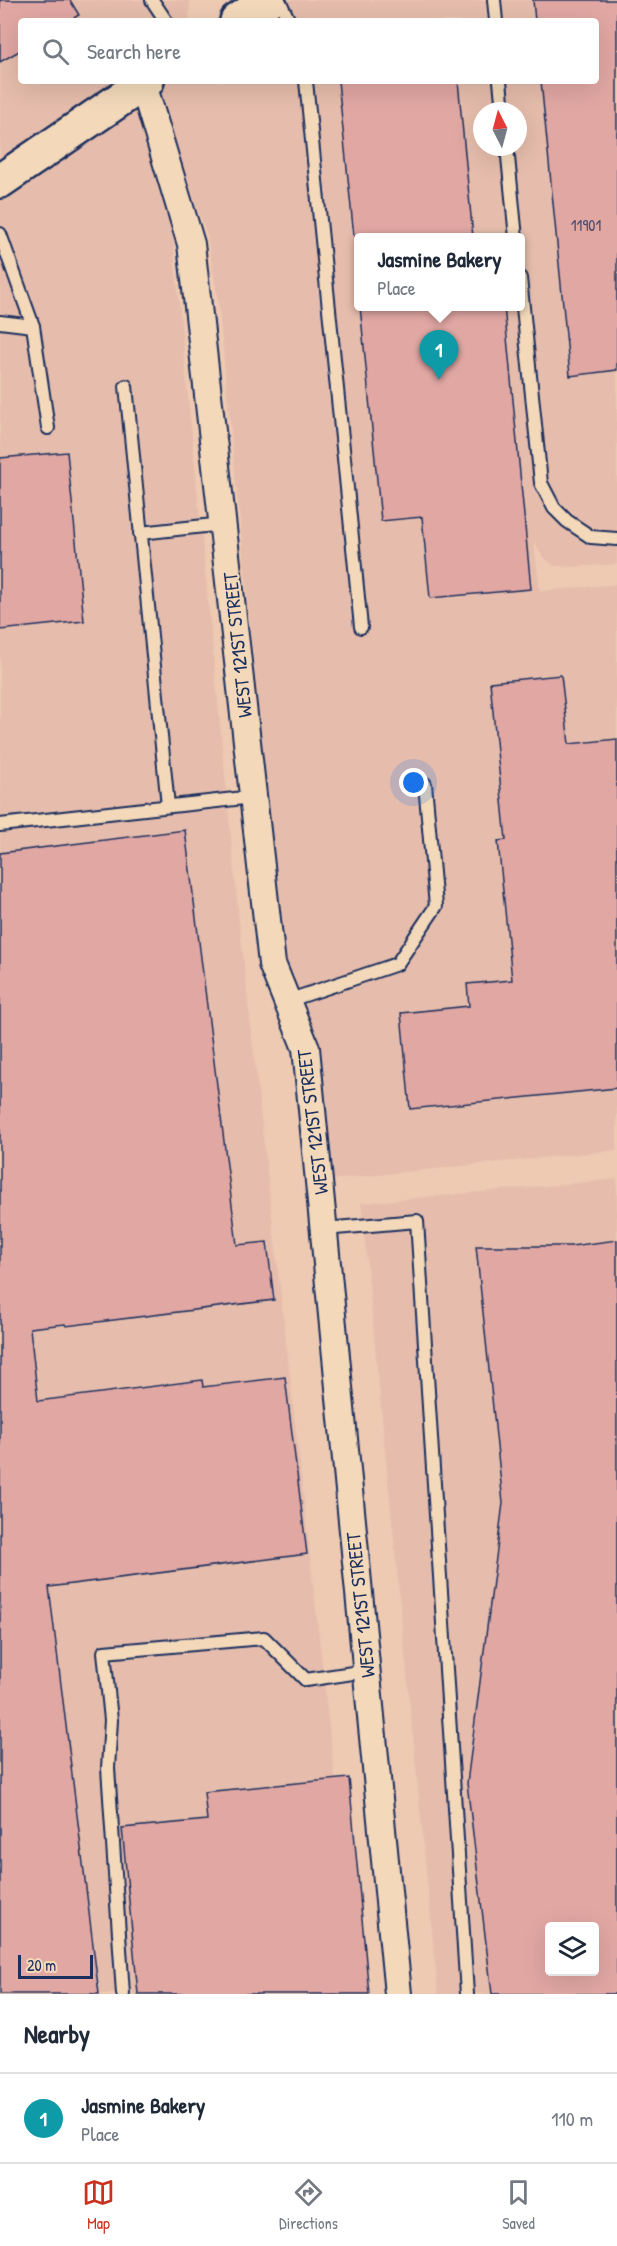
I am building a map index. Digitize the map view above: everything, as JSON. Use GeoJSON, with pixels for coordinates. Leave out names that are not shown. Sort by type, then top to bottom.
{"type":"FeatureCollection","features":[{"type":"Feature","properties":{"kind":"main road"},"geometry":{"type":"LineString","coordinates":[[241,18],[268,0]]}},
{"type":"Feature","properties":{"kind":"main road"},"geometry":{"type":"LineString","coordinates":[[0,181],[142,84]]}},
{"type":"Feature","properties":{"kind":"street","name":"WEST 121ST STREET"},"geometry":{"type":"LineString","coordinates":[[146,84],[191,243],[272,964],[306,1048],[398,1994]]}},
{"type":"Feature","properties":{"kind":"lane"},"geometry":{"type":"LineString","coordinates":[[152,0],[164,18]]}},
{"type":"Feature","properties":{"kind":"lane"},"geometry":{"type":"LineString","coordinates":[[279,0],[288,18]]}},
{"type":"Feature","properties":{"kind":"lane"},"geometry":{"type":"LineString","coordinates":[[494,0],[496,18]]}},
{"type":"Feature","properties":{"kind":"lane"},"geometry":{"type":"LineString","coordinates":[[306,84],[361,627]]}},
{"type":"Feature","properties":{"kind":"lane"},"geometry":{"type":"LineString","coordinates":[[500,84],[502,102]]}},
{"type":"Feature","properties":{"kind":"lane"},"geometry":{"type":"LineString","coordinates":[[508,156],[516,233]]}},
{"type":"Feature","properties":{"kind":"lane"},"geometry":{"type":"LineString","coordinates":[[0,234],[33,326],[48,428]]}},
{"type":"Feature","properties":{"kind":"lane"},"geometry":{"type":"LineString","coordinates":[[523,311],[541,483],[554,508],[567,521],[591,537],[617,539]]}},
{"type":"Feature","properties":{"kind":"lane"},"geometry":{"type":"LineString","coordinates":[[0,322],[33,326]]}},
{"type":"Feature","properties":{"kind":"lane"},"geometry":{"type":"LineString","coordinates":[[126,386],[168,806]]}},
{"type":"Feature","properties":{"kind":"lane"},"geometry":{"type":"LineString","coordinates":[[140,533],[223,524]]}},
{"type":"Feature","properties":{"kind":"lane"},"geometry":{"type":"LineString","coordinates":[[287,1001],[397,964],[436,906],[425,784]]}},
{"type":"Feature","properties":{"kind":"lane"},"geometry":{"type":"LineString","coordinates":[[0,825],[253,797]]}},
{"type":"Feature","properties":{"kind":"lane"},"geometry":{"type":"LineString","coordinates":[[324,1229],[417,1221],[467,1994]]}},
{"type":"Feature","properties":{"kind":"lane"},"geometry":{"type":"LineString","coordinates":[[123,1994],[108,1768],[111,1720],[104,1652],[264,1638],[306,1680],[366,1671]]}},
{"type":"Feature","properties":{"kind":"shaded area"},"geometry":{"type":"Polygon","coordinates":[[[0,0],[190,0],[189,18],[18,18],[18,84],[599,84],[599,18],[252,18],[279,0],[617,0],[617,564],[554,566],[542,556],[534,541],[540,591],[617,584],[617,1150],[330,1180],[318,1048],[283,957],[218,301],[207,235],[180,161],[174,251],[240,929],[359,1994],[0,1994],[0,0]]]}},
{"type":"Feature","properties":{"kind":"shaded area"},"geometry":{"type":"Polygon","coordinates":[[[617,1179],[617,1994],[438,1994],[361,1203],[617,1179]]]}},
{"type":"Feature","properties":{"kind":"building"},"geometry":{"type":"Polygon","coordinates":[[[0,0],[70,0],[79,15],[74,18],[18,18],[18,52],[0,62],[0,0]]]}},
{"type":"Feature","properties":{"kind":"building"},"geometry":{"type":"Polygon","coordinates":[[[533,0],[617,0],[617,370],[570,376],[541,84],[599,84],[599,18],[535,18],[533,0]]]}},
{"type":"Feature","properties":{"kind":"building"},"geometry":{"type":"Polygon","coordinates":[[[338,84],[458,84],[473,233],[354,233],[354,237],[338,84]]]}},
{"type":"Feature","properties":{"kind":"building"},"geometry":{"type":"Polygon","coordinates":[[[360,311],[504,311],[531,589],[430,598],[422,517],[381,521],[360,311]]]}},
{"type":"Feature","properties":{"kind":"building"},"geometry":{"type":"Polygon","coordinates":[[[67,452],[84,621],[0,630],[0,458],[67,452]]]}},
{"type":"Feature","properties":{"kind":"building"},"geometry":{"type":"Polygon","coordinates":[[[561,675],[569,744],[617,739],[617,1088],[410,1109],[401,1013],[469,1006],[467,984],[512,980],[498,841],[506,840],[490,682],[561,675]]]}},
{"type":"Feature","properties":{"kind":"building"},"geometry":{"type":"Polygon","coordinates":[[[185,830],[237,1245],[267,1242],[274,1300],[66,1326],[65,1324],[30,1328],[38,1401],[202,1380],[203,1387],[285,1377],[307,1554],[49,1587],[99,1994],[0,1994],[0,853],[185,830]]]}},
{"type":"Feature","properties":{"kind":"building"},"geometry":{"type":"Polygon","coordinates":[[[617,1240],[617,1994],[492,1994],[467,1783],[503,1503],[476,1246],[571,1246],[617,1240]]]}},
{"type":"Feature","properties":{"kind":"building"},"geometry":{"type":"Polygon","coordinates":[[[349,1778],[369,1994],[138,1994],[122,1828],[207,1820],[204,1792],[349,1778]]]}},
{"type":"Feature","properties":{"kind":"place","name":"Jasmine Bakery"},"geometry":{"type":"Point","coordinates":[439,380]}}]}
